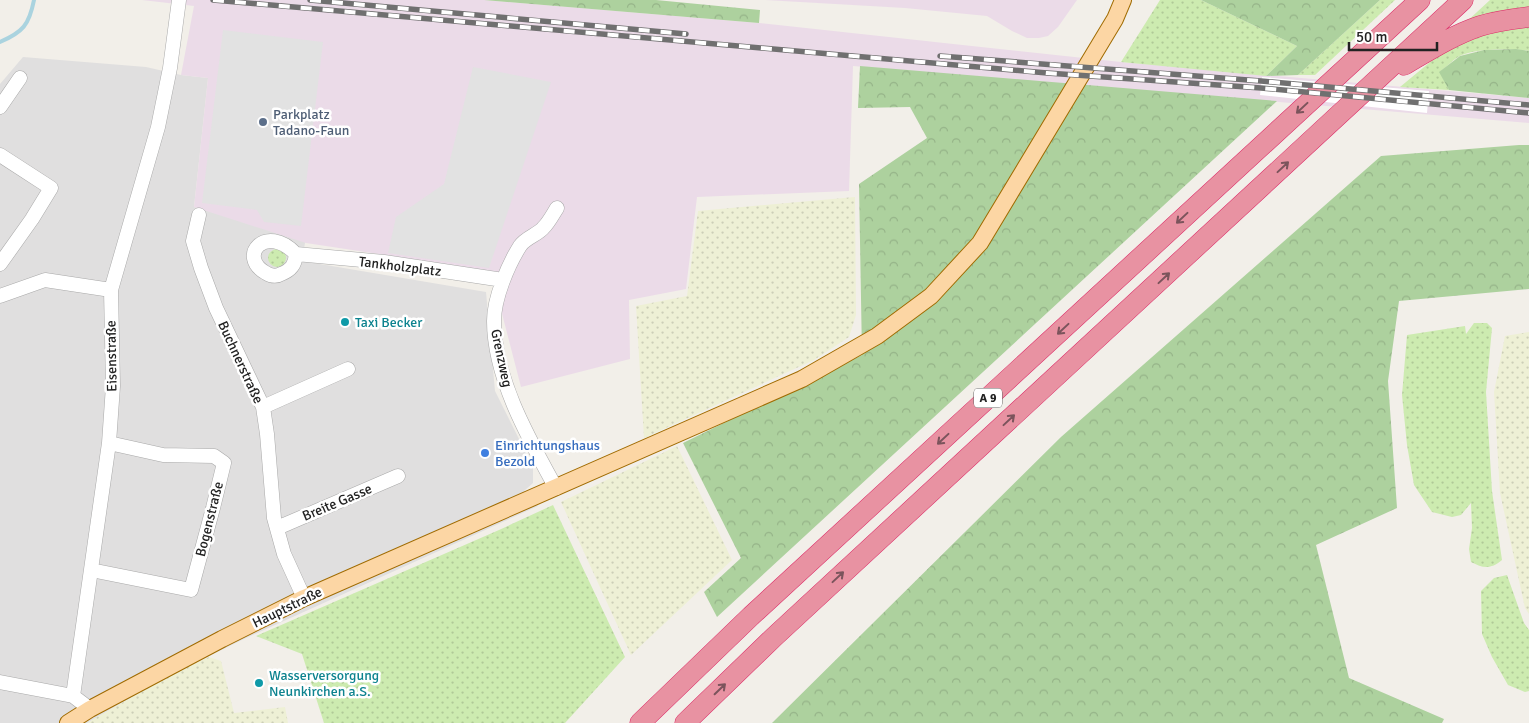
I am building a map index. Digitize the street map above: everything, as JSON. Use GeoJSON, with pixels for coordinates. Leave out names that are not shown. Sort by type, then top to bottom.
{"type":"FeatureCollection","features":[{"type":"Feature","properties":{"kind":"highway","name":"A 9"},"geometry":{"type":"LineString","coordinates":[[640,723],[751,616],[1420,0]]}},
{"type":"Feature","properties":{"kind":"highway","name":"A 9"},"geometry":{"type":"LineString","coordinates":[[686,723],[774,637],[1463,0]]}},
{"type":"Feature","properties":{"kind":"highway"},"geometry":{"type":"LineString","coordinates":[[1372,84],[1458,35],[1480,26],[1529,17]]}},
{"type":"Feature","properties":{"kind":"main road"},"geometry":{"type":"LineString","coordinates":[[1115,19],[1123,0]]}},
{"type":"Feature","properties":{"kind":"main road"},"geometry":{"type":"LineString","coordinates":[[1115,19],[1134,0]]}},
{"type":"Feature","properties":{"kind":"main road","name":"Hauptstraße"},"geometry":{"type":"LineString","coordinates":[[68,723],[90,709],[222,639],[304,598],[802,379],[877,336],[931,296],[980,243],[1115,19]]}},
{"type":"Feature","properties":{"kind":"street","name":"Eisenstraße"},"geometry":{"type":"LineString","coordinates":[[73,696],[109,443],[113,386],[111,290],[158,127],[170,68],[179,0]]}},
{"type":"Feature","properties":{"kind":"street"},"geometry":{"type":"LineString","coordinates":[[0,107],[20,78]]}},
{"type":"Feature","properties":{"kind":"street"},"geometry":{"type":"LineString","coordinates":[[0,155],[51,188],[0,264]]}},
{"type":"Feature","properties":{"kind":"street","name":"Grenzweg"},"geometry":{"type":"LineString","coordinates":[[556,488],[530,440],[509,390],[500,364],[494,320],[496,304],[504,280],[521,244],[544,228],[557,208]]}},
{"type":"Feature","properties":{"kind":"street","name":"Buchnerstraße"},"geometry":{"type":"LineString","coordinates":[[199,215],[193,241],[216,308],[263,407],[274,518],[284,554],[304,598]]}},
{"type":"Feature","properties":{"kind":"street","name":"Tankholzplatz"},"geometry":{"type":"LineString","coordinates":[[296,254],[384,262],[504,280]]}},
{"type":"Feature","properties":{"kind":"street"},"geometry":{"type":"LineString","coordinates":[[0,296],[45,280],[111,290]]}},
{"type":"Feature","properties":{"kind":"street"},"geometry":{"type":"LineString","coordinates":[[263,407],[348,369]]}},
{"type":"Feature","properties":{"kind":"street","name":"Bogenstraße"},"geometry":{"type":"LineString","coordinates":[[91,570],[191,590],[224,463],[214,456],[163,455],[109,443]]}},
{"type":"Feature","properties":{"kind":"street","name":"Breite Gasse"},"geometry":{"type":"LineString","coordinates":[[277,528],[398,476]]}},
{"type":"Feature","properties":{"kind":"street"},"geometry":{"type":"LineString","coordinates":[[0,682],[73,696],[90,709]]}},
{"type":"Feature","properties":{"kind":"shaded area"},"geometry":{"type":"Polygon","coordinates":[[[142,0],[484,0],[759,23],[1121,62],[1529,98],[1529,123],[853,66],[849,191],[697,197],[686,289],[629,300],[630,359],[521,387],[491,271],[306,243],[194,207],[208,78],[181,75],[194,6],[142,0]]]}},
{"type":"Feature","properties":{"kind":"shaded area"},"geometry":{"type":"Polygon","coordinates":[[[765,0],[1077,0],[1058,27],[1048,36],[1027,38],[987,16],[905,8],[765,0]]]}},
{"type":"Feature","properties":{"kind":"shaded area","name":"Parkplatz Tadano-Faun"},"geometry":{"type":"Polygon","coordinates":[[[223,30],[323,42],[301,226],[264,222],[257,210],[202,203],[223,30]]]}},
{"type":"Feature","properties":{"kind":"shaded area"},"geometry":{"type":"Polygon","coordinates":[[[23,57],[146,67],[181,75],[208,78],[194,207],[306,237],[302,261],[486,292],[495,391],[533,467],[533,483],[524,491],[538,506],[246,638],[172,674],[87,723],[0,723],[0,84],[23,57]]]}},
{"type":"Feature","properties":{"kind":"shaded area"},"geometry":{"type":"Polygon","coordinates":[[[473,67],[551,82],[489,268],[388,253],[396,217],[444,184],[473,67]]]}},
{"type":"Feature","properties":{"kind":"green space"},"geometry":{"type":"Polygon","coordinates":[[[484,0],[656,0],[760,10],[759,23],[484,0]]]}},
{"type":"Feature","properties":{"kind":"green space"},"geometry":{"type":"Polygon","coordinates":[[[1160,0],[1201,0],[1297,46],[1266,76],[1121,62],[1160,0]]]}},
{"type":"Feature","properties":{"kind":"green space"},"geometry":{"type":"Polygon","coordinates":[[[1201,0],[1380,0],[1298,75],[1266,76],[1297,46],[1201,0]]]}},
{"type":"Feature","properties":{"kind":"green space"},"geometry":{"type":"Polygon","coordinates":[[[1380,0],[1395,0],[1315,75],[1298,75],[1380,0]]]}},
{"type":"Feature","properties":{"kind":"green space"},"geometry":{"type":"Polygon","coordinates":[[[1490,0],[1529,0],[1529,11],[1464,24],[1490,0]]]}},
{"type":"Feature","properties":{"kind":"green space"},"geometry":{"type":"Polygon","coordinates":[[[1529,21],[1529,51],[1503,49],[1482,50],[1464,54],[1440,72],[1449,90],[1400,87],[1453,43],[1529,21]]]}},
{"type":"Feature","properties":{"kind":"green space"},"geometry":{"type":"Polygon","coordinates":[[[1516,49],[1529,51],[1529,98],[1449,90],[1439,72],[1460,56],[1484,50],[1516,49]]]}},
{"type":"Feature","properties":{"kind":"green space"},"geometry":{"type":"Polygon","coordinates":[[[860,66],[1277,101],[717,617],[704,592],[741,558],[683,443],[862,355],[859,184],[927,138],[910,107],[858,108],[860,66]]]}},
{"type":"Feature","properties":{"kind":"green space"},"geometry":{"type":"Polygon","coordinates":[[[1529,145],[1529,289],[1399,301],[1388,381],[1397,508],[1316,545],[1349,678],[1444,719],[1442,723],[772,723],[1061,437],[1381,156],[1529,145]]]}},
{"type":"Feature","properties":{"kind":"green space"},"geometry":{"type":"Polygon","coordinates":[[[855,197],[856,315],[849,337],[814,360],[644,438],[636,306],[687,296],[698,211],[855,197]]]}},
{"type":"Feature","properties":{"kind":"green space"},"geometry":{"type":"Polygon","coordinates":[[[277,249],[285,254],[286,258],[281,266],[277,267],[269,262],[268,258],[273,250],[277,249]]]}},
{"type":"Feature","properties":{"kind":"green space"},"geometry":{"type":"Polygon","coordinates":[[[1474,323],[1487,323],[1492,328],[1486,392],[1492,491],[1502,560],[1490,567],[1479,566],[1471,562],[1469,549],[1472,528],[1471,503],[1461,515],[1452,517],[1432,512],[1414,485],[1407,445],[1402,395],[1407,335],[1465,326],[1466,334],[1474,323]]]}},
{"type":"Feature","properties":{"kind":"green space"},"geometry":{"type":"Polygon","coordinates":[[[1529,332],[1529,614],[1525,608],[1500,493],[1494,392],[1505,336],[1529,332]]]}},
{"type":"Feature","properties":{"kind":"green space"},"geometry":{"type":"Polygon","coordinates":[[[677,446],[732,560],[631,655],[561,502],[677,446]]]}},
{"type":"Feature","properties":{"kind":"green space"},"geometry":{"type":"Polygon","coordinates":[[[553,505],[625,657],[565,723],[324,723],[302,654],[256,636],[499,530],[553,505]]]}},
{"type":"Feature","properties":{"kind":"green space"},"geometry":{"type":"Polygon","coordinates":[[[1507,575],[1524,623],[1529,630],[1529,691],[1525,692],[1508,685],[1492,657],[1482,634],[1481,591],[1494,578],[1507,575]]]}},
{"type":"Feature","properties":{"kind":"green space"},"geometry":{"type":"Polygon","coordinates":[[[209,657],[221,661],[234,713],[285,707],[288,723],[87,723],[172,674],[209,657]]]}},
{"type":"Feature","properties":{"kind":"pier"},"geometry":{"type":"Polygon","coordinates":[[[1262,77],[1429,91],[1427,113],[1260,95],[1262,77]]]}},
{"type":"Feature","properties":{"kind":"waterway"},"geometry":{"type":"LineString","coordinates":[[0,42],[24,27],[30,16],[34,0]]}},
{"type":"Feature","properties":{"kind":"railway"},"geometry":{"type":"LineString","coordinates":[[213,0],[1047,73],[1261,88],[1529,113]]}},
{"type":"Feature","properties":{"kind":"railway"},"geometry":{"type":"LineString","coordinates":[[310,0],[686,34]]}},
{"type":"Feature","properties":{"kind":"railway"},"geometry":{"type":"LineString","coordinates":[[940,56],[1261,81],[1529,105]]}},
{"type":"Feature","properties":{"kind":"place","name":"Parkplatz Tadano-Faun"},"geometry":{"type":"Point","coordinates":[263,122]}},
{"type":"Feature","properties":{"kind":"place","name":"Taxi Becker"},"geometry":{"type":"Point","coordinates":[345,322]}},
{"type":"Feature","properties":{"kind":"place","name":"Einrichtungshaus Bezold"},"geometry":{"type":"Point","coordinates":[485,453]}},
{"type":"Feature","properties":{"kind":"place","name":"Wasserversorgung Neunkirchen a.S."},"geometry":{"type":"Point","coordinates":[259,683]}}]}
